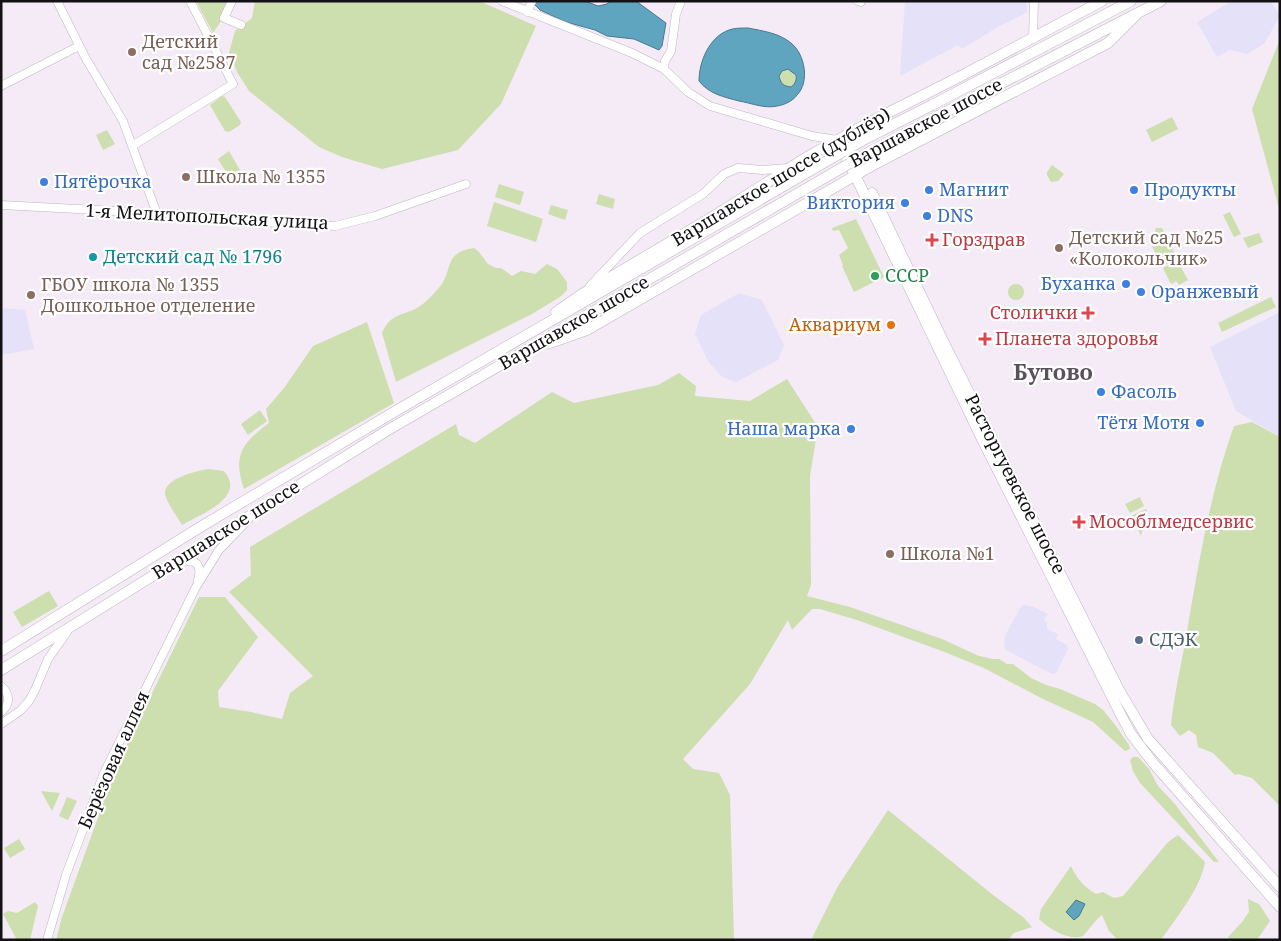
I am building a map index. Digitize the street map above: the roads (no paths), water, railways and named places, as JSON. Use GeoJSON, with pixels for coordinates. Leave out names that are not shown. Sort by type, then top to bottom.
{"type":"FeatureCollection","features":[{"type":"Feature","properties":{"kind":"main road","name":"Варшавское шоссе (дублёр)"},"geometry":{"type":"LineString","coordinates":[[521,338],[582,294],[837,140],[1102,1]]}},
{"type":"Feature","properties":{"kind":"main road","name":"Варшавское шоссе"},"geometry":{"type":"LineString","coordinates":[[1,651],[202,526],[521,338],[865,139],[1131,1]]}},
{"type":"Feature","properties":{"kind":"main road","name":"Варшавское шоссе"},"geometry":{"type":"LineString","coordinates":[[1,670],[388,430],[871,151],[1162,1]]}},
{"type":"Feature","properties":{"kind":"main road","name":"Варшавское шоссе (дублёр)"},"geometry":{"type":"LineString","coordinates":[[528,350],[586,330],[858,173],[1108,43],[1136,15]]}},
{"type":"Feature","properties":{"kind":"main road"},"geometry":{"type":"LineString","coordinates":[[837,140],[858,173]]}},
{"type":"Feature","properties":{"kind":"main road","name":"Расторгуевское шоссе"},"geometry":{"type":"LineString","coordinates":[[858,173],[936,344],[1122,717],[1147,755],[1280,907]]}},
{"type":"Feature","properties":{"kind":"main road","name":"Расторгуевское шоссе"},"geometry":{"type":"LineString","coordinates":[[858,173],[1119,690],[1148,739],[1280,887]]}},
{"type":"Feature","properties":{"kind":"street"},"geometry":{"type":"LineString","coordinates":[[57,1],[79,46],[123,121],[157,214]]}},
{"type":"Feature","properties":{"kind":"street"},"geometry":{"type":"LineString","coordinates":[[132,146],[233,84],[190,1]]}},
{"type":"Feature","properties":{"kind":"street"},"geometry":{"type":"LineString","coordinates":[[232,1],[224,18],[241,25]]}},
{"type":"Feature","properties":{"kind":"street"},"geometry":{"type":"LineString","coordinates":[[502,1],[632,53],[664,70],[688,92],[710,106],[806,134],[837,140]]}},
{"type":"Feature","properties":{"kind":"street"},"geometry":{"type":"LineString","coordinates":[[527,12],[532,1]]}},
{"type":"Feature","properties":{"kind":"street"},"geometry":{"type":"LineString","coordinates":[[664,70],[665,61],[671,51],[676,14],[681,1]]}},
{"type":"Feature","properties":{"kind":"street"},"geometry":{"type":"LineString","coordinates":[[1033,38],[1034,1]]}},
{"type":"Feature","properties":{"kind":"street"},"geometry":{"type":"LineString","coordinates":[[1,86],[79,46]]}},
{"type":"Feature","properties":{"kind":"street"},"geometry":{"type":"LineString","coordinates":[[806,134],[814,142],[814,147],[807,158]]}},
{"type":"Feature","properties":{"kind":"street"},"geometry":{"type":"LineString","coordinates":[[582,294],[640,233],[703,194],[724,174],[738,168],[763,170],[789,168]]}},
{"type":"Feature","properties":{"kind":"street","name":"1-я Мелитопольская улица"},"geometry":{"type":"LineString","coordinates":[[1,205],[335,226],[375,216],[466,184]]}},
{"type":"Feature","properties":{"kind":"street","name":"Берёзовая аллея"},"geometry":{"type":"LineString","coordinates":[[47,940],[68,868],[104,772],[196,587],[219,550],[257,512]]}},
{"type":"Feature","properties":{"kind":"street","name":"Берёзовая аллея"},"geometry":{"type":"LineString","coordinates":[[178,561],[188,560],[198,565],[200,570],[196,587]]}},
{"type":"Feature","properties":{"kind":"street"},"geometry":{"type":"LineString","coordinates":[[1,724],[20,711],[29,701],[48,659],[71,627]]}},
{"type":"Feature","properties":{"kind":"street"},"geometry":{"type":"LineString","coordinates":[[1,686],[7,692],[8,699],[7,707],[1,712]]}},
{"type":"Feature","properties":{"kind":"water"},"geometry":{"type":"Polygon","coordinates":[[[534,1],[585,1],[598,6],[607,4],[610,1],[636,1],[666,23],[662,46],[659,50],[634,39],[607,36],[595,30],[566,22],[540,10],[534,4],[534,1]]]}},
{"type":"Feature","properties":{"kind":"water"},"geometry":{"type":"Polygon","coordinates":[[[748,28],[765,31],[781,37],[791,43],[800,54],[804,68],[804,83],[791,101],[783,105],[768,107],[733,100],[707,89],[699,81],[703,58],[716,38],[729,30],[748,28]],[[788,69],[782,71],[779,76],[783,84],[791,87],[794,85],[796,75],[788,69]]]}},
{"type":"Feature","properties":{"kind":"water"},"geometry":{"type":"Polygon","coordinates":[[[1076,900],[1085,904],[1079,916],[1074,920],[1066,912],[1076,900]]]}},
{"type":"Feature","properties":{"kind":"place","name":"Детский сад №2587"},"geometry":{"type":"Point","coordinates":[132,52]}},
{"type":"Feature","properties":{"kind":"place","name":"Школа № 1355"},"geometry":{"type":"Point","coordinates":[186,177]}},
{"type":"Feature","properties":{"kind":"place","name":"Пятёрочка"},"geometry":{"type":"Point","coordinates":[44,182]}},
{"type":"Feature","properties":{"kind":"place","name":"Магнит"},"geometry":{"type":"Point","coordinates":[929,190]}},
{"type":"Feature","properties":{"kind":"place","name":"Продукты"},"geometry":{"type":"Point","coordinates":[1134,190]}},
{"type":"Feature","properties":{"kind":"place","name":"Виктория"},"geometry":{"type":"Point","coordinates":[905,203]}},
{"type":"Feature","properties":{"kind":"place","name":"DNS"},"geometry":{"type":"Point","coordinates":[927,216]}},
{"type":"Feature","properties":{"kind":"place","name":"Горздрав"},"geometry":{"type":"Point","coordinates":[932,240]}},
{"type":"Feature","properties":{"kind":"place","name":"Детский сад №25 «Колокольчик»"},"geometry":{"type":"Point","coordinates":[1059,248]}},
{"type":"Feature","properties":{"kind":"place","name":"Детский сад № 1796"},"geometry":{"type":"Point","coordinates":[93,257]}},
{"type":"Feature","properties":{"kind":"place","name":"СССР"},"geometry":{"type":"Point","coordinates":[875,276]}},
{"type":"Feature","properties":{"kind":"place","name":"Буханка"},"geometry":{"type":"Point","coordinates":[1126,284]}},
{"type":"Feature","properties":{"kind":"place","name":"Оранжевый"},"geometry":{"type":"Point","coordinates":[1141,292]}},
{"type":"Feature","properties":{"kind":"place","name":"ГБОУ школа № 1355 Дошкольное отделение"},"geometry":{"type":"Point","coordinates":[31,295]}},
{"type":"Feature","properties":{"kind":"place","name":"Столички"},"geometry":{"type":"Point","coordinates":[1088,313]}},
{"type":"Feature","properties":{"kind":"place","name":"Аквариум"},"geometry":{"type":"Point","coordinates":[891,325]}},
{"type":"Feature","properties":{"kind":"place","name":"Планета здоровья"},"geometry":{"type":"Point","coordinates":[985,339]}},
{"type":"Feature","properties":{"kind":"place","name":"Фасоль"},"geometry":{"type":"Point","coordinates":[1101,392]}},
{"type":"Feature","properties":{"kind":"place","name":"Тётя Мотя"},"geometry":{"type":"Point","coordinates":[1200,423]}},
{"type":"Feature","properties":{"kind":"place","name":"Наша марка"},"geometry":{"type":"Point","coordinates":[851,429]}},
{"type":"Feature","properties":{"kind":"place","name":"Мособлмедсервис"},"geometry":{"type":"Point","coordinates":[1079,522]}},
{"type":"Feature","properties":{"kind":"place","name":"Школа №1"},"geometry":{"type":"Point","coordinates":[890,554]}},
{"type":"Feature","properties":{"kind":"place","name":"СДЭК"},"geometry":{"type":"Point","coordinates":[1139,640]}},
{"type":"Feature","properties":{"kind":"district","name":"Бутово"},"geometry":{"type":"Point","coordinates":[1053,372]}}]}
